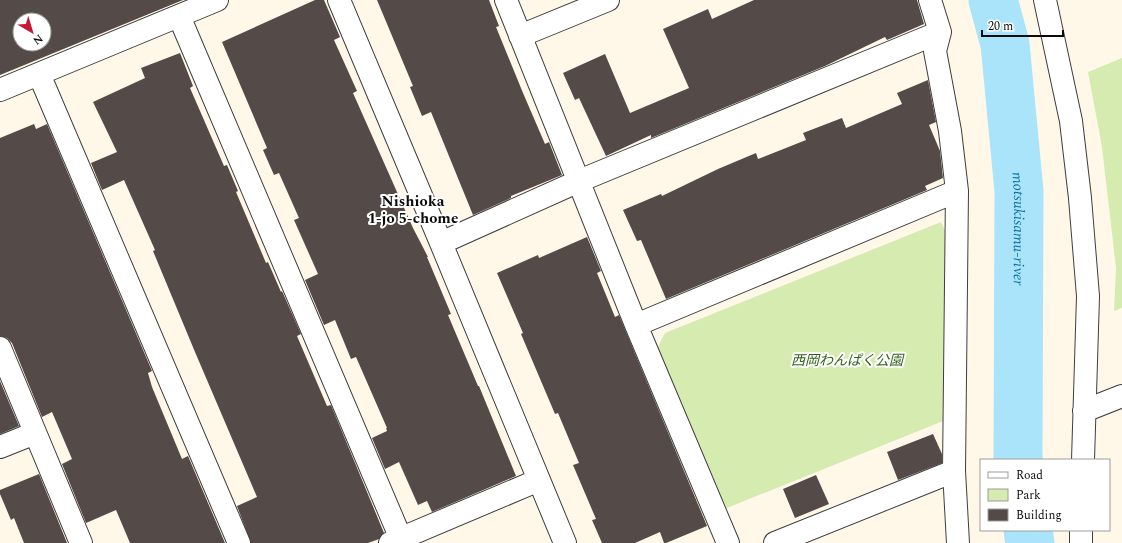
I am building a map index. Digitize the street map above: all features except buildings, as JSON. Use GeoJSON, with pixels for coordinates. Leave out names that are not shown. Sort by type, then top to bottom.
{"type":"FeatureCollection","features":[{"type":"Feature","properties":{"kind":"street"},"geometry":{"type":"LineString","coordinates":[[0,90],[217,0]]}},
{"type":"Feature","properties":{"kind":"street"},"geometry":{"type":"LineString","coordinates":[[338,0],[441,243],[565,543]]}},
{"type":"Feature","properties":{"kind":"street"},"geometry":{"type":"LineString","coordinates":[[506,0],[636,325],[728,543]]}},
{"type":"Feature","properties":{"kind":"street"},"geometry":{"type":"LineString","coordinates":[[520,36],[608,0]]}},
{"type":"Feature","properties":{"kind":"street"},"geometry":{"type":"LineString","coordinates":[[930,0],[940,32],[936,51],[950,131],[957,191],[954,471],[958,543]]}},
{"type":"Feature","properties":{"kind":"street"},"geometry":{"type":"LineString","coordinates":[[1045,0],[1072,121],[1080,198],[1088,296],[1083,459]]}},
{"type":"Feature","properties":{"kind":"street"},"geometry":{"type":"LineString","coordinates":[[179,16],[396,541],[539,480]]}},
{"type":"Feature","properties":{"kind":"street"},"geometry":{"type":"LineString","coordinates":[[441,243],[579,181],[940,32]]}},
{"type":"Feature","properties":{"kind":"street"},"geometry":{"type":"LineString","coordinates":[[39,74],[239,543]]}},
{"type":"Feature","properties":{"kind":"street"},"geometry":{"type":"LineString","coordinates":[[636,325],[957,191]]}},
{"type":"Feature","properties":{"kind":"street"},"geometry":{"type":"LineString","coordinates":[[0,348],[81,543]]}},
{"type":"Feature","properties":{"kind":"street"},"geometry":{"type":"LineString","coordinates":[[1084,411],[1122,396]]}},
{"type":"Feature","properties":{"kind":"street"},"geometry":{"type":"LineString","coordinates":[[0,447],[35,432]]}},
{"type":"Feature","properties":{"kind":"street"},"geometry":{"type":"LineString","coordinates":[[776,543],[954,471]]}},
{"type":"Feature","properties":{"kind":"street"},"geometry":{"type":"LineString","coordinates":[[1081,531],[1081,543]]}},
{"type":"Feature","properties":{"kind":"green space"},"geometry":{"type":"Polygon","coordinates":[[[1122,58],[1122,308],[1114,311],[1116,268],[1102,147],[1088,72],[1122,58]]]}},
{"type":"Feature","properties":{"kind":"green space","name":"西岡わんぱく公園"},"geometry":{"type":"Polygon","coordinates":[[[941,222],[951,243],[958,415],[722,510],[658,347],[665,333],[941,222]]]}},
{"type":"Feature","properties":{"kind":"waterway","name":"motsukisamu-river"},"geometry":{"type":"LineString","coordinates":[[993,0],[1005,44],[1019,191],[1018,459]]}},
{"type":"Feature","properties":{"kind":"waterway","name":"motsukisamu-river"},"geometry":{"type":"LineString","coordinates":[[1028,531],[1030,543]]}},
{"type":"Feature","properties":{"kind":"district","name":"Nishioka 1-jo 5-chome"},"geometry":{"type":"Point","coordinates":[413,210]}}]}
